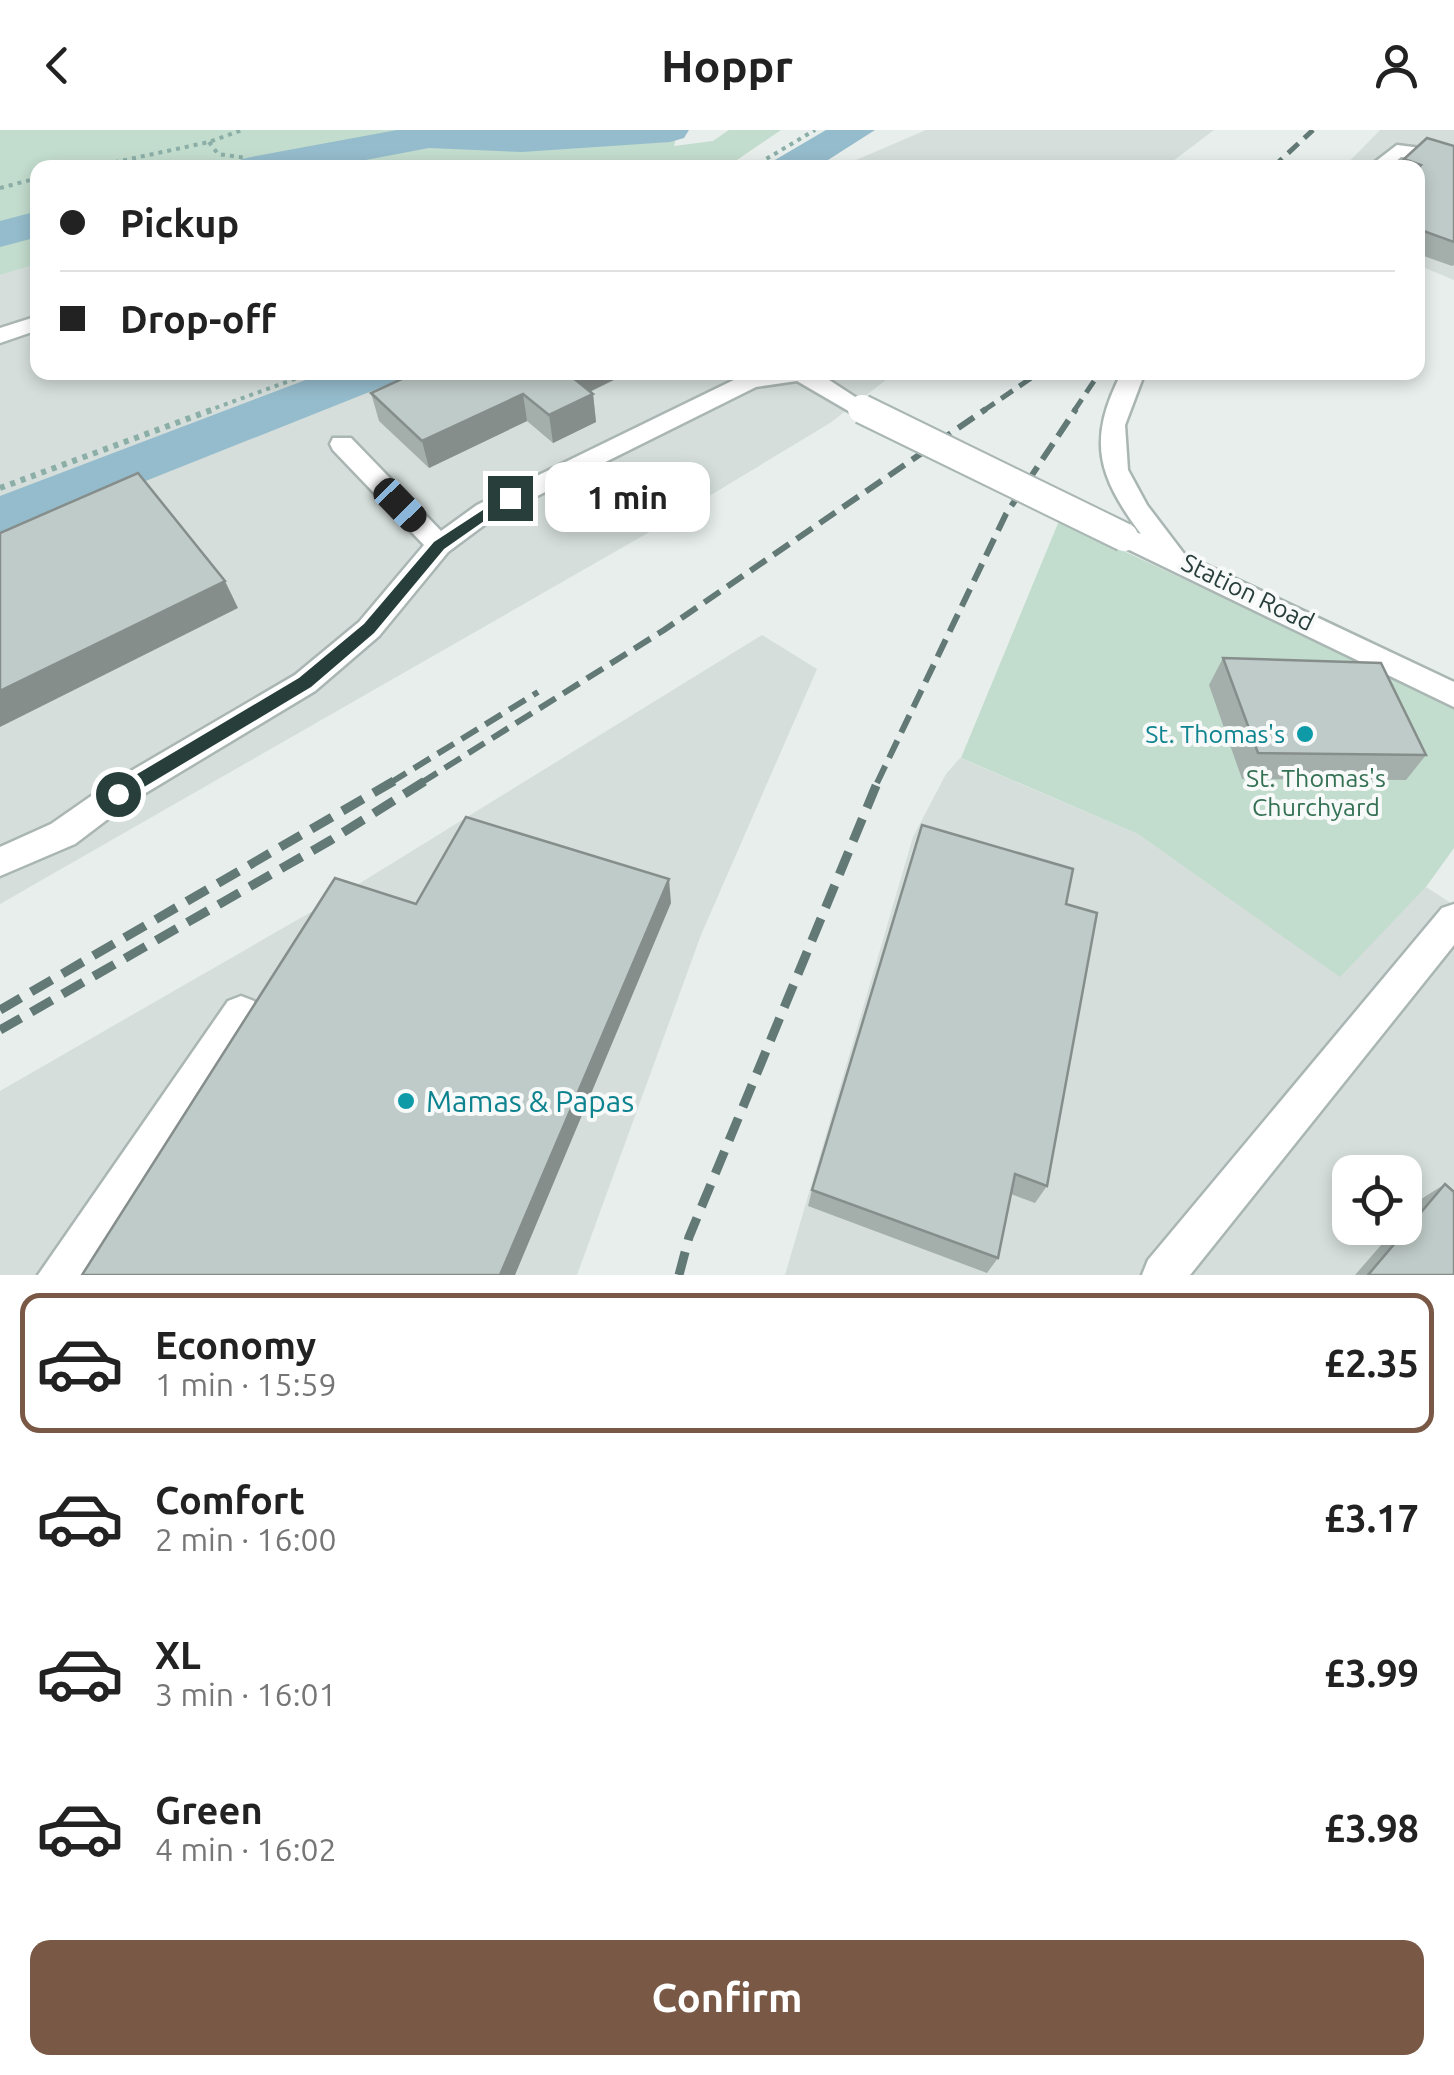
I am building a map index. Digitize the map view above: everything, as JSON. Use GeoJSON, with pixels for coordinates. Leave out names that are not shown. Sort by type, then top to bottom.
{"type":"FeatureCollection","features":[{"type":"Feature","properties":{"kind":"street"},"geometry":{"type":"LineString","coordinates":[[1386,160],[1397,151],[1454,158]]}},
{"type":"Feature","properties":{"kind":"street"},"geometry":{"type":"LineString","coordinates":[[0,336],[30,325]]}},
{"type":"Feature","properties":{"kind":"street"},"geometry":{"type":"LineString","coordinates":[[0,862],[63,834],[118,794],[305,682],[369,628],[439,545],[486,511],[756,380]]}},
{"type":"Feature","properties":{"kind":"street"},"geometry":{"type":"LineString","coordinates":[[834,380],[860,408],[1177,561]]}},
{"type":"Feature","properties":{"kind":"street","name":"Station Road"},"geometry":{"type":"LineString","coordinates":[[1129,380],[1114,406],[1116,464],[1124,495],[1177,561],[1454,695]]}},
{"type":"Feature","properties":{"kind":"street"},"geometry":{"type":"LineString","coordinates":[[342,444],[439,545]]}},
{"type":"Feature","properties":{"kind":"street"},"geometry":{"type":"LineString","coordinates":[[1168,1269],[1454,919]]}},
{"type":"Feature","properties":{"kind":"street"},"geometry":{"type":"LineString","coordinates":[[59,1275],[241,1013]]}},
{"type":"Feature","properties":{"kind":"path"},"geometry":{"type":"LineString","coordinates":[[125,160],[209,142],[242,130]]}},
{"type":"Feature","properties":{"kind":"path"},"geometry":{"type":"LineString","coordinates":[[764,160],[815,130]]}},
{"type":"Feature","properties":{"kind":"path"},"geometry":{"type":"LineString","coordinates":[[209,142],[218,154],[247,158]]}},
{"type":"Feature","properties":{"kind":"path"},"geometry":{"type":"LineString","coordinates":[[0,188],[30,180]]}},
{"type":"Feature","properties":{"kind":"path"},"geometry":{"type":"LineString","coordinates":[[0,488],[292,380]]}},
{"type":"Feature","properties":{"kind":"shaded area"},"geometry":{"type":"Polygon","coordinates":[[[926,130],[1214,130],[1174,160],[856,160],[926,130]]]}},
{"type":"Feature","properties":{"kind":"shaded area"},"geometry":{"type":"Polygon","coordinates":[[[1380,130],[1454,130],[1454,280],[1425,268],[1425,160],[1351,160],[1380,130]]]}},
{"type":"Feature","properties":{"kind":"shaded area"},"geometry":{"type":"Polygon","coordinates":[[[30,266],[30,380],[886,380],[830,423],[653,530],[0,904],[0,275],[30,266]]]}},
{"type":"Feature","properties":{"kind":"shaded area"},"geometry":{"type":"Polygon","coordinates":[[[762,635],[817,669],[701,935],[577,1275],[0,1275],[0,1091],[344,893],[762,635]]]}},
{"type":"Feature","properties":{"kind":"shaded area"},"geometry":{"type":"Polygon","coordinates":[[[960,758],[1138,834],[1340,976],[1426,887],[1454,905],[1454,1275],[785,1275],[913,837],[946,774],[960,758]]]}},
{"type":"Feature","properties":{"kind":"green space"},"geometry":{"type":"Polygon","coordinates":[[[0,130],[678,130],[674,146],[713,141],[729,130],[781,130],[737,160],[30,160],[30,266],[0,275],[0,130]]]}},
{"type":"Feature","properties":{"kind":"green space","name":"St. Thomas's Churchyard"},"geometry":{"type":"Polygon","coordinates":[[[1059,521],[1454,705],[1454,848],[1426,887],[1340,977],[1138,834],[961,758],[1059,521]]]}},
{"type":"Feature","properties":{"kind":"water"},"geometry":{"type":"Polygon","coordinates":[[[826,130],[875,130],[828,160],[775,160],[826,130]]]}},
{"type":"Feature","properties":{"kind":"water"},"geometry":{"type":"Polygon","coordinates":[[[306,380],[399,380],[0,539],[0,496],[306,380]]]}},
{"type":"Feature","properties":{"kind":"building"},"geometry":{"type":"Polygon","coordinates":[[[1427,138],[1454,146],[1454,242],[1425,232],[1425,160],[1404,159],[1427,138]]]}},
{"type":"Feature","properties":{"kind":"building"},"geometry":{"type":"Polygon","coordinates":[[[399,380],[576,380],[593,394],[549,415],[523,394],[422,441],[371,393],[399,380]]]}},
{"type":"Feature","properties":{"kind":"building"},"geometry":{"type":"Polygon","coordinates":[[[138,473],[225,581],[0,691],[0,533],[138,473]]]}},
{"type":"Feature","properties":{"kind":"building"},"geometry":{"type":"Polygon","coordinates":[[[1223,658],[1381,663],[1426,755],[1258,753],[1223,658]]]}},
{"type":"Feature","properties":{"kind":"building","name":"Mamas & Papas"},"geometry":{"type":"Polygon","coordinates":[[[466,817],[669,879],[500,1275],[82,1275],[335,878],[416,904],[466,817]]]}},
{"type":"Feature","properties":{"kind":"building"},"geometry":{"type":"Polygon","coordinates":[[[922,825],[1073,869],[1066,904],[1097,913],[1047,1186],[1015,1174],[998,1258],[812,1190],[922,825]]]}},
{"type":"Feature","properties":{"kind":"building"},"geometry":{"type":"Polygon","coordinates":[[[1445,1184],[1454,1192],[1454,1275],[1368,1275],[1393,1245],[1422,1245],[1422,1211],[1445,1184]]]}},
{"type":"Feature","properties":{"kind":"waterway"},"geometry":{"type":"LineString","coordinates":[[299,160],[429,136],[522,140],[670,130]]}},
{"type":"Feature","properties":{"kind":"waterway"},"geometry":{"type":"LineString","coordinates":[[0,234],[30,226]]}},
{"type":"Feature","properties":{"kind":"railway"},"geometry":{"type":"LineString","coordinates":[[1281,160],[1313,130]]}},
{"type":"Feature","properties":{"kind":"railway"},"geometry":{"type":"LineString","coordinates":[[983,411],[1028,380]]}},
{"type":"Feature","properties":{"kind":"railway"},"geometry":{"type":"LineString","coordinates":[[1074,411],[1095,380]]}},
{"type":"Feature","properties":{"kind":"railway"},"geometry":{"type":"LineString","coordinates":[[421,783],[664,630],[986,409]]}},
{"type":"Feature","properties":{"kind":"railway"},"geometry":{"type":"LineString","coordinates":[[877,783],[1006,514],[1076,409]]}},
{"type":"Feature","properties":{"kind":"railway"},"geometry":{"type":"LineString","coordinates":[[390,783],[538,692]]}},
{"type":"Feature","properties":{"kind":"railway"},"geometry":{"type":"LineString","coordinates":[[0,1010],[394,781]]}},
{"type":"Feature","properties":{"kind":"railway"},"geometry":{"type":"LineString","coordinates":[[0,1030],[331,840],[425,781]]}},
{"type":"Feature","properties":{"kind":"railway"},"geometry":{"type":"LineString","coordinates":[[679,1275],[689,1237],[878,781]]}},
{"type":"Feature","properties":{"kind":"place","name":"St. Thomas's"},"geometry":{"type":"Point","coordinates":[1305,734]}},
{"type":"Feature","properties":{"kind":"place","name":"Mamas & Papas"},"geometry":{"type":"Point","coordinates":[406,1101]}},
{"type":"Feature","properties":{"kind":"route"},"geometry":{"type":"LineString","coordinates":[[118,794],[305,682],[369,628],[439,545],[510,498]]}}]}
